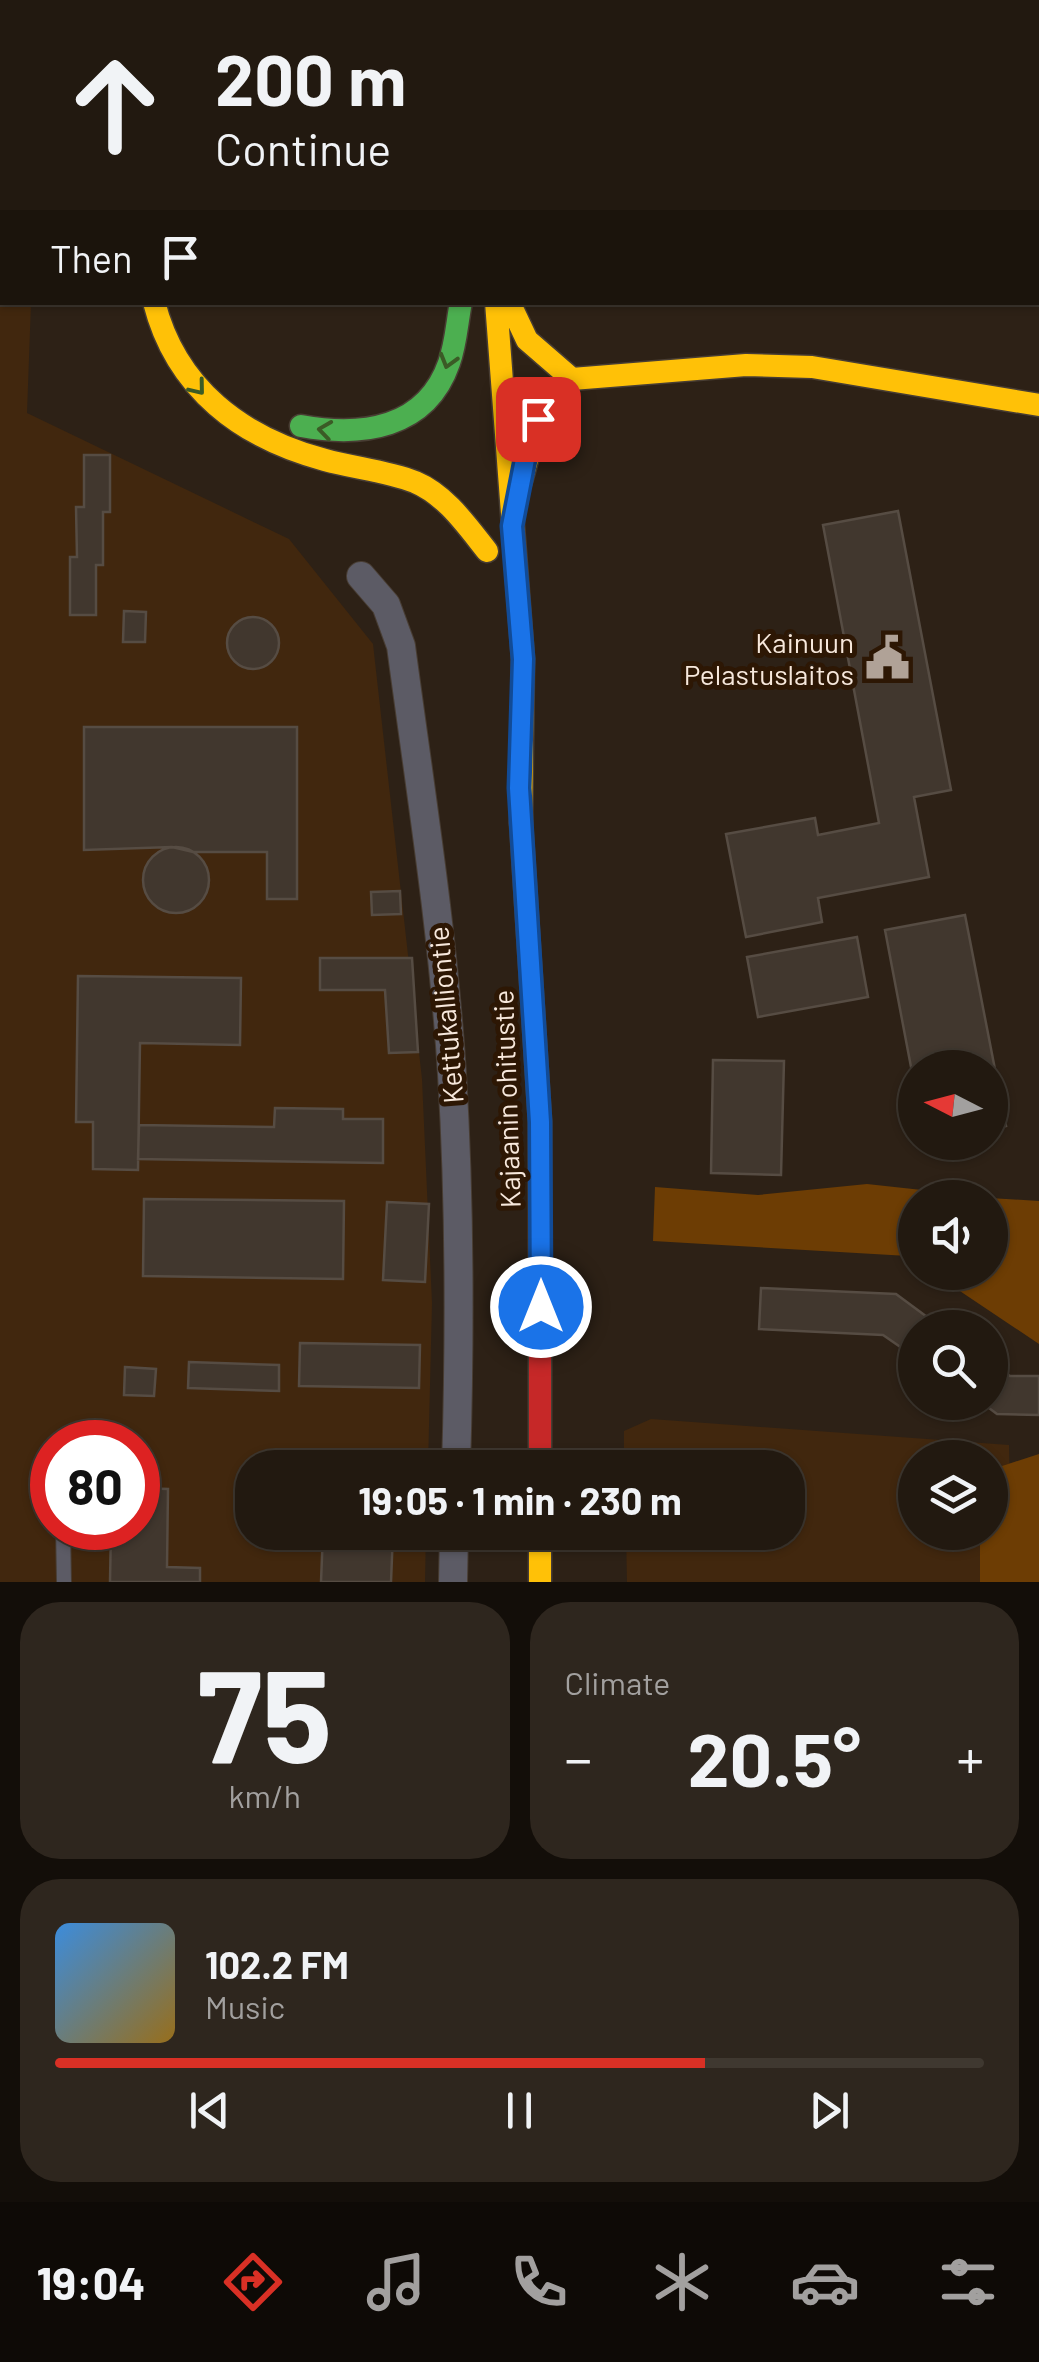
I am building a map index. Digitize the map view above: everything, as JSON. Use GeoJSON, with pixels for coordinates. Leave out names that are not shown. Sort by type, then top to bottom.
{"type":"FeatureCollection","features":[{"type":"Feature","properties":{"kind":"highway"},"geometry":{"type":"LineString","coordinates":[[155,305],[160,328],[183,370],[226,418],[286,450],[415,482],[432,490],[448,503],[488,560],[484,513]]}},
{"type":"Feature","properties":{"kind":"highway"},"geometry":{"type":"LineString","coordinates":[[280,418],[318,430],[364,433],[404,420],[418,411],[440,385],[460,305]]}},
{"type":"Feature","properties":{"kind":"highway"},"geometry":{"type":"LineString","coordinates":[[470,305],[474,360]]}},
{"type":"Feature","properties":{"kind":"highway","name":"Kajaanin ohitustie"},"geometry":{"type":"LineString","coordinates":[[496,305],[523,659],[519,788],[540,1122],[540,1450]]}},
{"type":"Feature","properties":{"kind":"highway"},"geometry":{"type":"LineString","coordinates":[[510,305],[527,340],[575,378]]}},
{"type":"Feature","properties":{"kind":"highway"},"geometry":{"type":"LineString","coordinates":[[512,526],[529,439],[538,419],[575,378],[746,365],[812,367],[1039,405]]}},
{"type":"Feature","properties":{"kind":"highway","name":"Kajaanin ohitustie"},"geometry":{"type":"LineString","coordinates":[[500,677],[519,788]]}},
{"type":"Feature","properties":{"kind":"highway"},"geometry":{"type":"LineString","coordinates":[[540,1550],[540,1582]]}},
{"type":"Feature","properties":{"kind":"street","name":"Kettukalliontie"},"geometry":{"type":"LineString","coordinates":[[361,576],[386,605],[401,646],[438,923],[452,1094],[460,1332],[457,1450]]}},
{"type":"Feature","properties":{"kind":"street"},"geometry":{"type":"LineString","coordinates":[[453,1582],[454,1550]]}},
{"type":"Feature","properties":{"kind":"lane"},"geometry":{"type":"LineString","coordinates":[[64,1550],[64,1582]]}},
{"type":"Feature","properties":{"kind":"shaded area"},"geometry":{"type":"Polygon","coordinates":[[[0,305],[31,305],[27,413],[289,539],[373,644],[422,1079],[432,1303],[428,1450],[235,1450],[235,1550],[426,1550],[425,1582],[0,1582],[0,305]]]}},
{"type":"Feature","properties":{"kind":"shaded area"},"geometry":{"type":"Polygon","coordinates":[[[867,1184],[898,1187],[898,1255],[653,1241],[655,1187],[758,1195],[867,1184]]]}},
{"type":"Feature","properties":{"kind":"shaded area"},"geometry":{"type":"Polygon","coordinates":[[[1008,1199],[1039,1201],[1039,1344],[1008,1323],[1008,1310],[988,1310],[958,1290],[1008,1290],[1008,1199]]]}},
{"type":"Feature","properties":{"kind":"shaded area"},"geometry":{"type":"Polygon","coordinates":[[[651,1419],[940,1440],[898,1440],[898,1550],[1008,1550],[1009,1445],[1012,1582],[627,1582],[626,1550],[805,1550],[805,1450],[624,1450],[624,1431],[651,1419]]]}},
{"type":"Feature","properties":{"kind":"shaded area"},"geometry":{"type":"Polygon","coordinates":[[[1039,1454],[1039,1582],[980,1582],[980,1550],[1008,1550],[1008,1464],[1039,1454]]]}},
{"type":"Feature","properties":{"kind":"building"},"geometry":{"type":"Polygon","coordinates":[[[84,455],[110,455],[110,512],[103,512],[103,565],[96,565],[96,615],[70,615],[70,557],[77,557],[76,507],[84,507],[84,455]]]}},
{"type":"Feature","properties":{"kind":"building","name":"Kainuun Pelastuslaitos"},"geometry":{"type":"Polygon","coordinates":[[[898,511],[951,790],[914,797],[929,877],[818,898],[822,922],[746,937],[726,834],[815,818],[818,835],[879,823],[823,525],[898,511]]]}},
{"type":"Feature","properties":{"kind":"building"},"geometry":{"type":"Polygon","coordinates":[[[124,611],[146,612],[145,642],[123,642],[124,611]]]}},
{"type":"Feature","properties":{"kind":"building"},"geometry":{"type":"Polygon","coordinates":[[[253,617],[272,624],[279,643],[272,662],[253,669],[234,662],[227,643],[234,624],[253,617]]]}},
{"type":"Feature","properties":{"kind":"building"},"geometry":{"type":"Polygon","coordinates":[[[84,727],[297,727],[297,899],[267,899],[267,852],[193,852],[172,847],[84,850],[84,727]]]}},
{"type":"Feature","properties":{"kind":"building"},"geometry":{"type":"Polygon","coordinates":[[[176,847],[199,857],[209,880],[199,903],[176,913],[153,903],[143,880],[153,857],[176,847]]]}},
{"type":"Feature","properties":{"kind":"building"},"geometry":{"type":"Polygon","coordinates":[[[400,891],[401,914],[372,915],[371,892],[400,891]]]}},
{"type":"Feature","properties":{"kind":"building"},"geometry":{"type":"Polygon","coordinates":[[[965,915],[991,1050],[908,1050],[885,930],[965,915]]]}},
{"type":"Feature","properties":{"kind":"building"},"geometry":{"type":"Polygon","coordinates":[[[857,937],[868,997],[758,1017],[747,957],[857,937]]]}},
{"type":"Feature","properties":{"kind":"building"},"geometry":{"type":"Polygon","coordinates":[[[320,958],[412,958],[418,1052],[389,1053],[385,990],[320,990],[320,958]]]}},
{"type":"Feature","properties":{"kind":"building"},"geometry":{"type":"Polygon","coordinates":[[[78,976],[241,978],[240,1045],[140,1043],[138,1170],[93,1169],[93,1122],[76,1122],[78,976]]]}},
{"type":"Feature","properties":{"kind":"building"},"geometry":{"type":"Polygon","coordinates":[[[713,1060],[784,1061],[781,1175],[711,1173],[713,1060]]]}},
{"type":"Feature","properties":{"kind":"building"},"geometry":{"type":"Polygon","coordinates":[[[275,1108],[343,1109],[343,1119],[383,1119],[383,1163],[138,1159],[139,1125],[274,1127],[275,1108]]]}},
{"type":"Feature","properties":{"kind":"building"},"geometry":{"type":"Polygon","coordinates":[[[144,1199],[344,1201],[343,1279],[143,1276],[144,1199]]]}},
{"type":"Feature","properties":{"kind":"building"},"geometry":{"type":"Polygon","coordinates":[[[387,1202],[429,1204],[425,1282],[383,1280],[387,1202]]]}},
{"type":"Feature","properties":{"kind":"building"},"geometry":{"type":"Polygon","coordinates":[[[761,1288],[896,1294],[918,1310],[898,1310],[898,1345],[883,1335],[759,1329],[761,1288]]]}},
{"type":"Feature","properties":{"kind":"building"},"geometry":{"type":"Polygon","coordinates":[[[300,1343],[420,1345],[419,1388],[299,1386],[300,1343]]]}},
{"type":"Feature","properties":{"kind":"building"},"geometry":{"type":"Polygon","coordinates":[[[189,1362],[279,1365],[279,1391],[188,1388],[189,1362]]]}},
{"type":"Feature","properties":{"kind":"building"},"geometry":{"type":"Polygon","coordinates":[[[125,1367],[156,1369],[154,1396],[124,1395],[125,1367]]]}},
{"type":"Feature","properties":{"kind":"building"},"geometry":{"type":"Polygon","coordinates":[[[1008,1375],[1039,1376],[1039,1415],[1008,1414],[1008,1375]]]}},
{"type":"Feature","properties":{"kind":"building"},"geometry":{"type":"Polygon","coordinates":[[[160,1489],[168,1489],[167,1567],[200,1568],[200,1582],[110,1582],[111,1550],[160,1550],[160,1489]]]}},
{"type":"Feature","properties":{"kind":"building"},"geometry":{"type":"Polygon","coordinates":[[[322,1550],[392,1550],[391,1582],[321,1582],[322,1550]]]}},
{"type":"Feature","properties":{"kind":"traffic: fast"},"geometry":{"type":"LineString","coordinates":[[301,426],[369,428],[408,415],[439,385],[455,341],[461,305]]}},
{"type":"Feature","properties":{"kind":"traffic: slow"},"geometry":{"type":"LineString","coordinates":[[155,305],[178,360],[196,384],[240,423],[295,450],[415,482],[455,512],[487,551]]}},
{"type":"Feature","properties":{"kind":"traffic: slow"},"geometry":{"type":"LineString","coordinates":[[496,305],[523,659],[521,823]]}},
{"type":"Feature","properties":{"kind":"traffic: slow"},"geometry":{"type":"LineString","coordinates":[[510,305],[527,340],[572,379],[746,365],[812,367],[1039,405]]}},
{"type":"Feature","properties":{"kind":"traffic: slow"},"geometry":{"type":"LineString","coordinates":[[521,481],[537,426],[572,379]]}},
{"type":"Feature","properties":{"kind":"traffic: slow"},"geometry":{"type":"LineString","coordinates":[[540,1550],[540,1582]]}},
{"type":"Feature","properties":{"kind":"traffic: jam"},"geometry":{"type":"LineString","coordinates":[[521,823],[540,1121],[540,1450]]}},
{"type":"Feature","properties":{"kind":"place","name":"Kainuun Pelastuslaitos"},"geometry":{"type":"Point","coordinates":[887,658]}},
{"type":"Feature","properties":{"kind":"route"},"geometry":{"type":"LineString","coordinates":[[538,419],[529,439],[512,526],[523,659],[519,788],[540,1122],[541,1307]]}}]}
